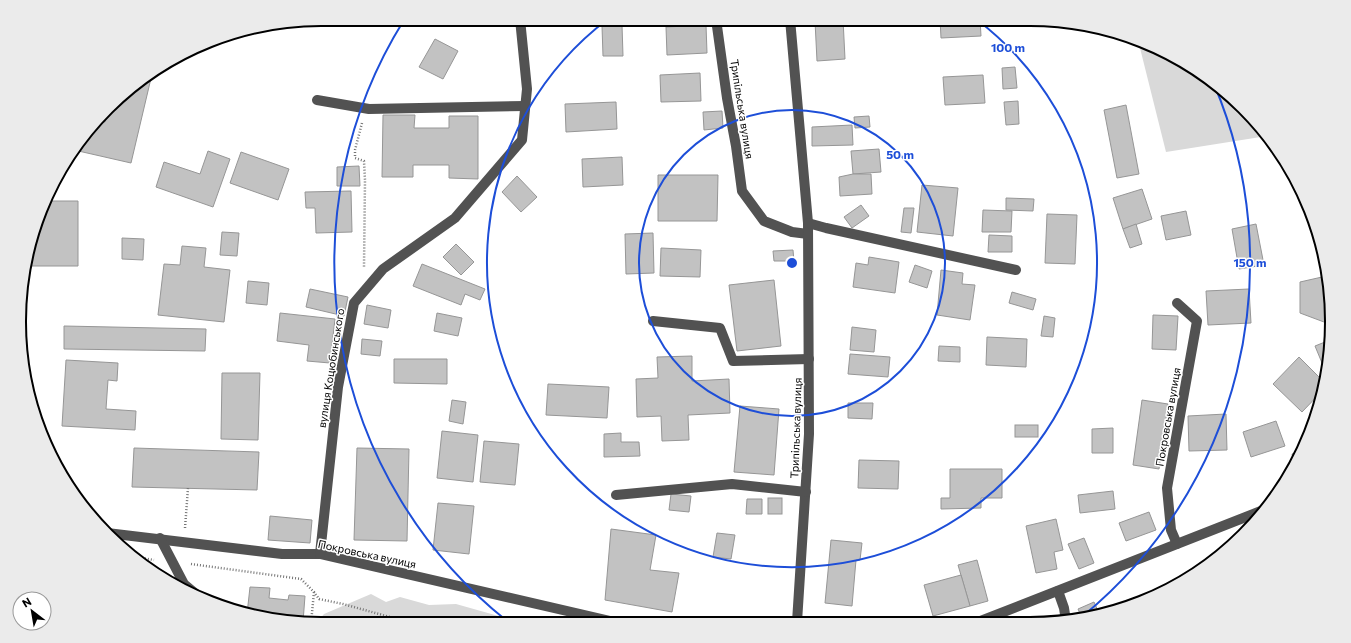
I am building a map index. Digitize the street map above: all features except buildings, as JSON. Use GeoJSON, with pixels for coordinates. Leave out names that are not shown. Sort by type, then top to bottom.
{"type":"FeatureCollection","features":[{"type":"Feature","properties":{"kind":"street","name":"вулиця Коцюбинського"},"geometry":{"type":"LineString","coordinates":[[320,554],[338,387],[354,303],[383,269],[455,218],[522,140],[527,89],[521,26]]}},
{"type":"Feature","properties":{"kind":"street","name":"Трипільська вулиця"},"geometry":{"type":"LineString","coordinates":[[717,26],[742,191],[764,221],[792,232],[808,234]]}},
{"type":"Feature","properties":{"kind":"street","name":"Трипільська вулиця"},"geometry":{"type":"LineString","coordinates":[[791,26],[808,223],[809,434],[797,617]]}},
{"type":"Feature","properties":{"kind":"street"},"geometry":{"type":"LineString","coordinates":[[317,100],[366,108],[525,106]]}},
{"type":"Feature","properties":{"kind":"street"},"geometry":{"type":"LineString","coordinates":[[808,223],[833,230],[1016,270]]}},
{"type":"Feature","properties":{"kind":"street","name":"Покровська вулиця"},"geometry":{"type":"LineString","coordinates":[[1177,303],[1197,322],[1167,488],[1171,530],[1177,544]]}},
{"type":"Feature","properties":{"kind":"street"},"geometry":{"type":"LineString","coordinates":[[653,321],[720,328],[734,361],[809,359]]}},
{"type":"Feature","properties":{"kind":"street"},"geometry":{"type":"LineString","coordinates":[[616,495],[732,484],[806,492]]}},
{"type":"Feature","properties":{"kind":"street"},"geometry":{"type":"LineString","coordinates":[[991,617],[1254,514]]}},
{"type":"Feature","properties":{"kind":"street","name":"Покровська вулиця"},"geometry":{"type":"LineString","coordinates":[[117,534],[282,554],[320,554],[593,617]]}},
{"type":"Feature","properties":{"kind":"street"},"geometry":{"type":"LineString","coordinates":[[160,538],[171,562],[183,582]]}},
{"type":"Feature","properties":{"kind":"street"},"geometry":{"type":"LineString","coordinates":[[1058,591],[1065,614]]}},
{"type":"Feature","properties":{"kind":"path"},"geometry":{"type":"LineString","coordinates":[[365,255],[364,161],[355,158],[366,108]]}},
{"type":"Feature","properties":{"kind":"path"},"geometry":{"type":"LineString","coordinates":[[185,531],[188,488]]}},
{"type":"Feature","properties":{"kind":"path"},"geometry":{"type":"LineString","coordinates":[[145,558],[301,579],[319,599],[388,617]]}},
{"type":"Feature","properties":{"kind":"path"},"geometry":{"type":"LineString","coordinates":[[312,616],[314,592]]}},
{"type":"Feature","properties":{"kind":"shaded area"},"geometry":{"type":"Polygon","coordinates":[[[1140,47],[1160,56],[1194,76],[1209,87],[1224,99],[1260,137],[1166,152],[1140,47]]]}},
{"type":"Feature","properties":{"kind":"shaded area"},"geometry":{"type":"Polygon","coordinates":[[[371,594],[386,602],[400,597],[429,605],[456,604],[502,617],[322,617],[324,614],[371,594]]]}}]}
